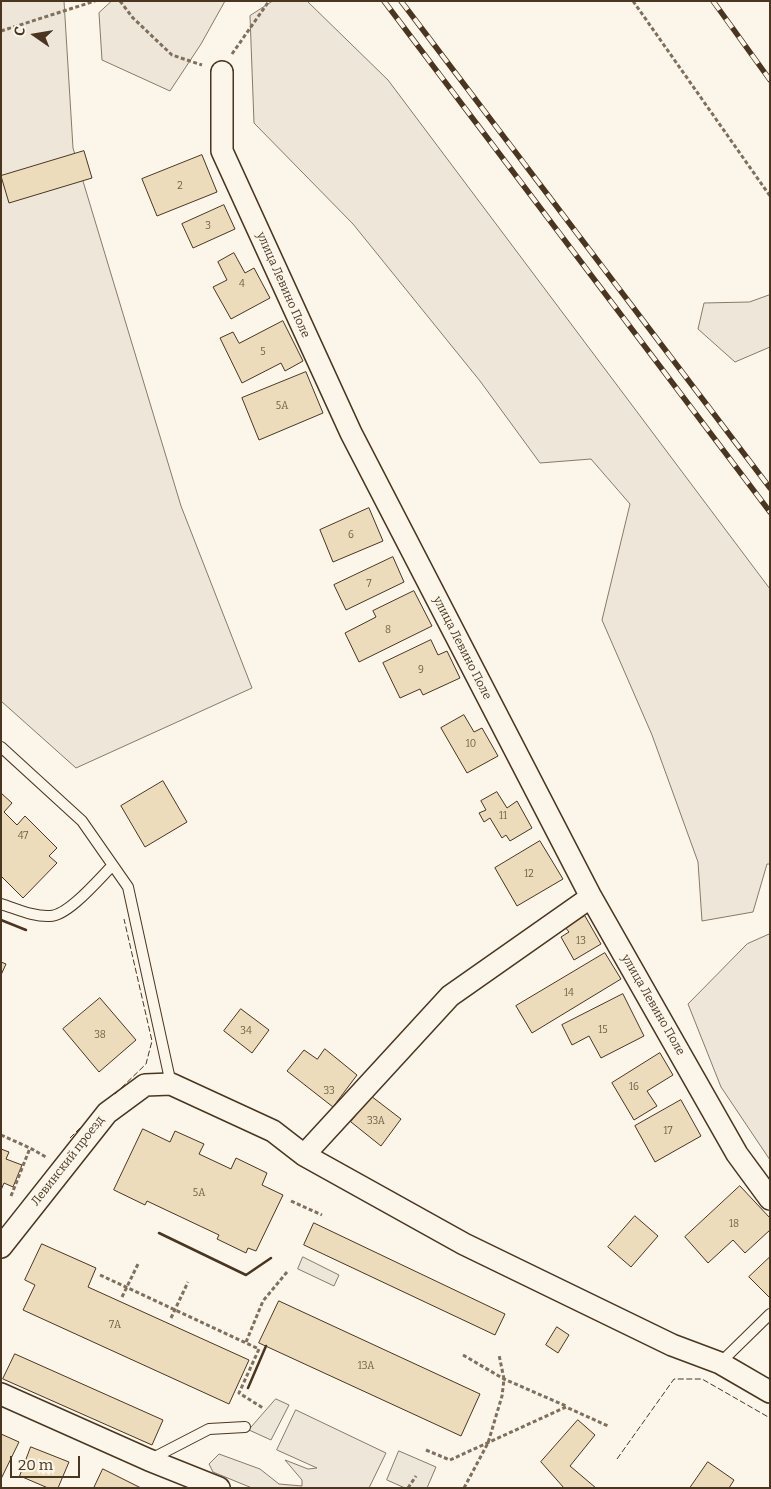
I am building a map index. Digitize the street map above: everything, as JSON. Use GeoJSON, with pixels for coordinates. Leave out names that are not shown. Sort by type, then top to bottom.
{"type":"FeatureCollection","features":[{"type":"Feature","properties":{"kind":"street","name":"улица Левино Поле"},"geometry":{"type":"LineString","coordinates":[[222,72],[222,151],[351,434],[591,897],[737,1154],[770,1199]]}},
{"type":"Feature","properties":{"kind":"street"},"geometry":{"type":"LineString","coordinates":[[304,1155],[450,996],[591,897]]}},
{"type":"Feature","properties":{"kind":"street"},"geometry":{"type":"LineString","coordinates":[[171,1084],[273,1131],[304,1155],[464,1244],[672,1345],[720,1363],[770,1392]]}},
{"type":"Feature","properties":{"kind":"street","name":"Левинский проезд"},"geometry":{"type":"LineString","coordinates":[[1,1247],[106,1113],[145,1085],[171,1084]]}},
{"type":"Feature","properties":{"kind":"street"},"geometry":{"type":"LineString","coordinates":[[1,1394],[149,1460],[219,1488]]}},
{"type":"Feature","properties":{"kind":"lane"},"geometry":{"type":"LineString","coordinates":[[1,747],[82,822],[128,887],[171,1084]]}},
{"type":"Feature","properties":{"kind":"lane"},"geometry":{"type":"LineString","coordinates":[[1,904],[34,915],[52,917],[71,908],[112,866]]}},
{"type":"Feature","properties":{"kind":"lane"},"geometry":{"type":"LineString","coordinates":[[720,1363],[770,1314]]}},
{"type":"Feature","properties":{"kind":"lane"},"geometry":{"type":"LineString","coordinates":[[149,1460],[209,1429],[244,1427]]}},
{"type":"Feature","properties":{"kind":"path"},"geometry":{"type":"LineString","coordinates":[[1,31],[95,1]]}},
{"type":"Feature","properties":{"kind":"path"},"geometry":{"type":"LineString","coordinates":[[120,1],[133,18],[172,55],[222,72],[233,51],[269,1]]}},
{"type":"Feature","properties":{"kind":"path"},"geometry":{"type":"LineString","coordinates":[[633,1],[770,196]]}},
{"type":"Feature","properties":{"kind":"path"},"geometry":{"type":"LineString","coordinates":[[1,1135],[30,1148],[12,1195],[6,1202]]}},
{"type":"Feature","properties":{"kind":"path"},"geometry":{"type":"LineString","coordinates":[[291,1201],[322,1215]]}},
{"type":"Feature","properties":{"kind":"path"},"geometry":{"type":"LineString","coordinates":[[122,1297],[138,1264]]}},
{"type":"Feature","properties":{"kind":"path"},"geometry":{"type":"LineString","coordinates":[[246,1342],[263,1301],[287,1272]]}},
{"type":"Feature","properties":{"kind":"path"},"geometry":{"type":"LineString","coordinates":[[100,1275],[260,1349],[239,1393],[262,1408]]}},
{"type":"Feature","properties":{"kind":"path"},"geometry":{"type":"LineString","coordinates":[[170,1318],[188,1282]]}},
{"type":"Feature","properties":{"kind":"path"},"geometry":{"type":"LineString","coordinates":[[463,1355],[504,1379],[608,1426]]}},
{"type":"Feature","properties":{"kind":"path"},"geometry":{"type":"LineString","coordinates":[[464,1488],[488,1443],[502,1396],[504,1379],[499,1355]]}},
{"type":"Feature","properties":{"kind":"path"},"geometry":{"type":"LineString","coordinates":[[426,1450],[450,1460],[566,1406]]}},
{"type":"Feature","properties":{"kind":"path"},"geometry":{"type":"LineString","coordinates":[[408,1488],[416,1476]]}},
{"type":"Feature","properties":{"kind":"shaded area"},"geometry":{"type":"Polygon","coordinates":[[[1,1],[64,1],[73,148],[181,506],[252,688],[76,768],[1,701],[1,1]]]}},
{"type":"Feature","properties":{"kind":"shaded area"},"geometry":{"type":"Polygon","coordinates":[[[112,1],[225,1],[201,44],[170,91],[102,60],[99,13],[112,1]]]}},
{"type":"Feature","properties":{"kind":"shaded area"},"geometry":{"type":"Polygon","coordinates":[[[273,1],[307,1],[388,80],[770,589],[770,864],[767,864],[753,912],[702,921],[698,862],[652,735],[602,620],[630,504],[591,459],[540,463],[480,381],[353,224],[254,123],[250,16],[273,1]]]}},
{"type":"Feature","properties":{"kind":"shaded area"},"geometry":{"type":"Polygon","coordinates":[[[770,295],[770,347],[735,362],[698,329],[704,303],[749,302],[770,295]]]}},
{"type":"Feature","properties":{"kind":"shaded area"},"geometry":{"type":"Polygon","coordinates":[[[770,934],[770,1160],[721,1087],[688,1004],[747,944],[770,934]]]}},
{"type":"Feature","properties":{"kind":"shaded area"},"geometry":{"type":"Polygon","coordinates":[[[303,1257],[339,1275],[334,1286],[298,1269],[303,1257]]]}},
{"type":"Feature","properties":{"kind":"shaded area"},"geometry":{"type":"Polygon","coordinates":[[[276,1399],[289,1405],[271,1440],[249,1430],[276,1399]]]}},
{"type":"Feature","properties":{"kind":"shaded area"},"geometry":{"type":"Polygon","coordinates":[[[296,1410],[386,1453],[369,1488],[252,1488],[213,1472],[209,1464],[219,1454],[260,1469],[279,1484],[302,1486],[302,1480],[285,1460],[308,1469],[317,1468],[277,1450],[296,1410]]]}},
{"type":"Feature","properties":{"kind":"shaded area"},"geometry":{"type":"Polygon","coordinates":[[[399,1451],[436,1467],[427,1488],[405,1488],[387,1480],[399,1451]]]}},
{"type":"Feature","properties":{"kind":"building"},"geometry":{"type":"Polygon","coordinates":[[[84,151],[92,178],[9,203],[1,176],[84,151]]]}},
{"type":"Feature","properties":{"kind":"building"},"geometry":{"type":"Polygon","coordinates":[[[202,155],[217,192],[157,216],[142,179],[202,155]]]}},
{"type":"Feature","properties":{"kind":"building"},"geometry":{"type":"Polygon","coordinates":[[[224,205],[235,229],[193,248],[182,224],[224,205]]]}},
{"type":"Feature","properties":{"kind":"building"},"geometry":{"type":"Polygon","coordinates":[[[234,253],[245,273],[254,268],[270,298],[231,319],[213,287],[227,280],[218,262],[234,253]]]}},
{"type":"Feature","properties":{"kind":"building"},"geometry":{"type":"Polygon","coordinates":[[[283,321],[303,361],[285,371],[281,363],[242,383],[220,338],[233,332],[239,343],[283,321]]]}},
{"type":"Feature","properties":{"kind":"building"},"geometry":{"type":"Polygon","coordinates":[[[306,372],[323,413],[259,440],[242,398],[306,372]]]}},
{"type":"Feature","properties":{"kind":"building"},"geometry":{"type":"Polygon","coordinates":[[[369,508],[383,541],[333,562],[320,530],[369,508]]]}},
{"type":"Feature","properties":{"kind":"building"},"geometry":{"type":"Polygon","coordinates":[[[393,557],[404,582],[346,610],[334,585],[393,557]]]}},
{"type":"Feature","properties":{"kind":"building"},"geometry":{"type":"Polygon","coordinates":[[[414,591],[432,626],[359,662],[345,633],[376,617],[373,611],[414,591]]]}},
{"type":"Feature","properties":{"kind":"building"},"geometry":{"type":"Polygon","coordinates":[[[431,640],[438,655],[447,651],[460,678],[423,695],[420,689],[400,698],[383,663],[431,640]]]}},
{"type":"Feature","properties":{"kind":"building"},"geometry":{"type":"Polygon","coordinates":[[[464,715],[474,732],[482,728],[498,756],[467,773],[441,728],[464,715]]]}},
{"type":"Feature","properties":{"kind":"building"},"geometry":{"type":"Polygon","coordinates":[[[163,781],[187,822],[145,847],[121,806],[163,781]]]}},
{"type":"Feature","properties":{"kind":"building"},"geometry":{"type":"Polygon","coordinates":[[[497,792],[507,808],[517,801],[532,828],[510,841],[506,835],[502,838],[490,818],[484,822],[479,813],[486,810],[481,801],[497,792]]]}},
{"type":"Feature","properties":{"kind":"building"},"geometry":{"type":"Polygon","coordinates":[[[1,793],[12,803],[4,812],[17,825],[25,816],[57,848],[49,856],[57,863],[23,898],[1,876],[1,793]]]}},
{"type":"Feature","properties":{"kind":"building"},"geometry":{"type":"Polygon","coordinates":[[[540,841],[563,879],[517,906],[495,868],[540,841]]]}},
{"type":"Feature","properties":{"kind":"building"},"geometry":{"type":"Polygon","coordinates":[[[585,916],[601,944],[574,960],[561,937],[569,932],[565,927],[585,916]]]}},
{"type":"Feature","properties":{"kind":"building"},"geometry":{"type":"Polygon","coordinates":[[[605,953],[621,979],[532,1033],[516,1006],[605,953]]]}},
{"type":"Feature","properties":{"kind":"building"},"geometry":{"type":"Polygon","coordinates":[[[1,962],[6,964],[1,975],[1,962]]]}},
{"type":"Feature","properties":{"kind":"building"},"geometry":{"type":"Polygon","coordinates":[[[623,994],[644,1036],[601,1058],[589,1036],[572,1045],[562,1025],[623,994]]]}},
{"type":"Feature","properties":{"kind":"building"},"geometry":{"type":"Polygon","coordinates":[[[100,998],[136,1040],[99,1072],[63,1029],[100,998]]]}},
{"type":"Feature","properties":{"kind":"building"},"geometry":{"type":"Polygon","coordinates":[[[241,1009],[269,1030],[252,1053],[224,1031],[241,1009]]]}},
{"type":"Feature","properties":{"kind":"building"},"geometry":{"type":"Polygon","coordinates":[[[325,1049],[357,1075],[333,1107],[287,1071],[304,1050],[317,1059],[325,1049]]]}},
{"type":"Feature","properties":{"kind":"building"},"geometry":{"type":"Polygon","coordinates":[[[660,1053],[673,1075],[647,1091],[657,1106],[634,1120],[612,1083],[660,1053]]]}},
{"type":"Feature","properties":{"kind":"building"},"geometry":{"type":"Polygon","coordinates":[[[371,1096],[401,1119],[381,1146],[351,1122],[371,1096]]]}},
{"type":"Feature","properties":{"kind":"building"},"geometry":{"type":"Polygon","coordinates":[[[681,1100],[701,1136],[655,1162],[635,1126],[681,1100]]]}},
{"type":"Feature","properties":{"kind":"building"},"geometry":{"type":"Polygon","coordinates":[[[143,1129],[170,1142],[175,1131],[204,1144],[199,1154],[231,1169],[236,1158],[267,1173],[262,1185],[283,1195],[256,1251],[248,1248],[246,1253],[217,1239],[219,1235],[147,1201],[145,1205],[114,1190],[143,1129]]]}},
{"type":"Feature","properties":{"kind":"building"},"geometry":{"type":"Polygon","coordinates":[[[1,1149],[9,1152],[6,1159],[22,1165],[13,1187],[4,1183],[1,1190],[1,1149]]]}},
{"type":"Feature","properties":{"kind":"building"},"geometry":{"type":"Polygon","coordinates":[[[740,1186],[770,1218],[770,1230],[745,1253],[733,1240],[708,1263],[685,1237],[740,1186]]]}},
{"type":"Feature","properties":{"kind":"building"},"geometry":{"type":"Polygon","coordinates":[[[635,1216],[658,1236],[631,1267],[608,1247],[635,1216]]]}},
{"type":"Feature","properties":{"kind":"building"},"geometry":{"type":"Polygon","coordinates":[[[314,1223],[505,1314],[495,1335],[304,1245],[314,1223]]]}},
{"type":"Feature","properties":{"kind":"building"},"geometry":{"type":"Polygon","coordinates":[[[42,1244],[96,1268],[88,1287],[249,1360],[229,1404],[23,1310],[35,1285],[25,1280],[42,1244]]]}},
{"type":"Feature","properties":{"kind":"building"},"geometry":{"type":"Polygon","coordinates":[[[770,1257],[770,1298],[749,1277],[770,1257]]]}},
{"type":"Feature","properties":{"kind":"building"},"geometry":{"type":"Polygon","coordinates":[[[279,1301],[480,1394],[461,1436],[259,1343],[279,1301]]]}},
{"type":"Feature","properties":{"kind":"building"},"geometry":{"type":"Polygon","coordinates":[[[557,1327],[569,1335],[558,1353],[546,1345],[557,1327]]]}},
{"type":"Feature","properties":{"kind":"building"},"geometry":{"type":"Polygon","coordinates":[[[15,1354],[163,1420],[152,1445],[3,1379],[15,1354]]]}},
{"type":"Feature","properties":{"kind":"building"},"geometry":{"type":"Polygon","coordinates":[[[578,1420],[595,1435],[570,1466],[596,1488],[564,1488],[541,1462],[578,1420]]]}},
{"type":"Feature","properties":{"kind":"building"},"geometry":{"type":"Polygon","coordinates":[[[1,1434],[19,1442],[1,1479],[1,1434]]]}},
{"type":"Feature","properties":{"kind":"building"},"geometry":{"type":"Polygon","coordinates":[[[31,1447],[69,1462],[58,1488],[48,1488],[20,1476],[31,1447]]]}},
{"type":"Feature","properties":{"kind":"building"},"geometry":{"type":"Polygon","coordinates":[[[708,1462],[734,1480],[729,1488],[690,1488],[708,1462]]]}},
{"type":"Feature","properties":{"kind":"building"},"geometry":{"type":"Polygon","coordinates":[[[103,1469],[141,1488],[94,1488],[103,1469]]]}},
{"type":"Feature","properties":{"kind":"railway"},"geometry":{"type":"LineString","coordinates":[[384,1],[770,512]]}},
{"type":"Feature","properties":{"kind":"railway"},"geometry":{"type":"LineString","coordinates":[[401,1],[770,488]]}},
{"type":"Feature","properties":{"kind":"railway"},"geometry":{"type":"LineString","coordinates":[[713,1],[770,80]]}},
{"type":"Feature","properties":{"kind":"fence"},"geometry":{"type":"LineString","coordinates":[[115,1094],[146,1064],[152,1041],[124,919]]}},
{"type":"Feature","properties":{"kind":"fence"},"geometry":{"type":"LineString","coordinates":[[70,1138],[86,1122]]}},
{"type":"Feature","properties":{"kind":"fence"},"geometry":{"type":"LineString","coordinates":[[617,1459],[674,1379],[702,1379],[770,1418]]}},
{"type":"Feature","properties":{"kind":"wall"},"geometry":{"type":"LineString","coordinates":[[1,920],[26,930]]}},
{"type":"Feature","properties":{"kind":"wall"},"geometry":{"type":"LineString","coordinates":[[159,1233],[246,1275],[271,1258]]}},
{"type":"Feature","properties":{"kind":"wall"},"geometry":{"type":"LineString","coordinates":[[248,1388],[266,1346]]}}]}
